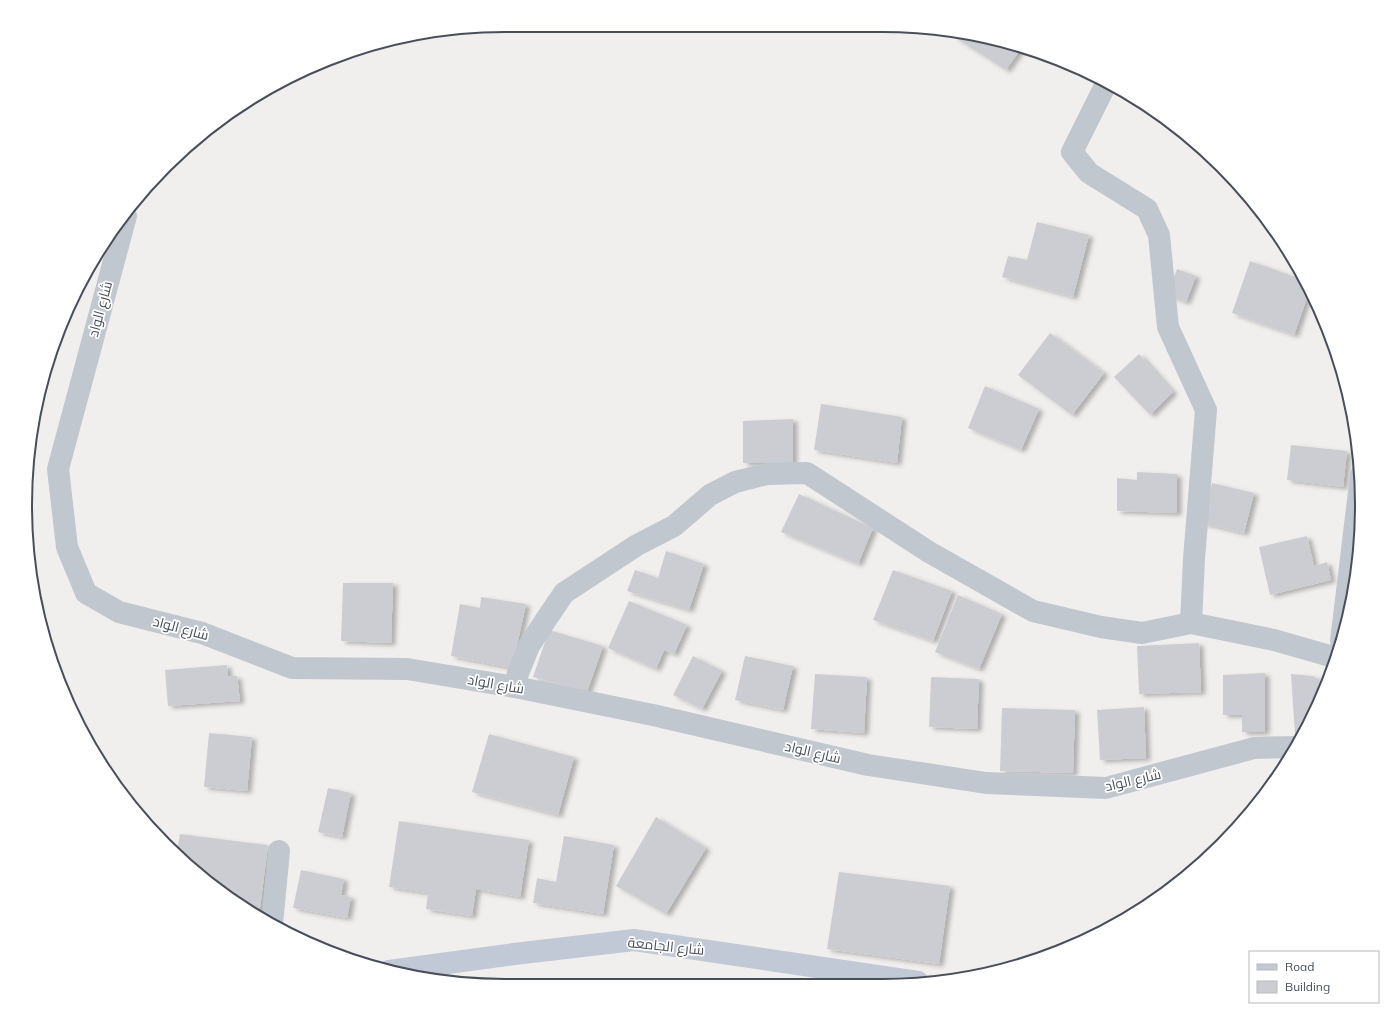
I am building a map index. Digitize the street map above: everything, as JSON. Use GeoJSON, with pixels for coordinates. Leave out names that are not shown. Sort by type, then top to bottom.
{"type":"FeatureCollection","features":[{"type":"Feature","properties":{"kind":"main road","name":"شارع الجامعة"},"geometry":{"type":"LineString","coordinates":[[407,969],[634,940],[895,979]]}},
{"type":"Feature","properties":{"kind":"street"},"geometry":{"type":"LineString","coordinates":[[1104,88],[1072,152],[1089,173],[1147,209],[1159,235],[1168,327],[1206,410],[1194,559],[1191,623]]}},
{"type":"Feature","properties":{"kind":"street","name":"شارع الواد"},"geometry":{"type":"LineString","coordinates":[[123,226],[58,468],[67,547],[86,593],[119,612],[202,633],[292,668],[407,669],[515,687],[661,717],[868,764],[986,783],[1106,788],[1254,748],[1289,747]]}},
{"type":"Feature","properties":{"kind":"street"},"geometry":{"type":"LineString","coordinates":[[515,687],[518,673],[530,646],[564,593],[637,545],[674,526],[710,495],[735,482],[767,474],[807,473],[929,552],[1032,611],[1101,627],[1142,633],[1191,623],[1274,640],[1331,656]]}},
{"type":"Feature","properties":{"kind":"street"},"geometry":{"type":"LineString","coordinates":[[1347,594],[1354,531]]}},
{"type":"Feature","properties":{"kind":"street"},"geometry":{"type":"LineString","coordinates":[[273,918],[279,851]]}},
{"type":"Feature","properties":{"kind":"building"},"geometry":{"type":"Polygon","coordinates":[[[956,38],[1018,52],[1006,70],[956,38]]]}},
{"type":"Feature","properties":{"kind":"building"},"geometry":{"type":"Polygon","coordinates":[[[1037,222],[1089,235],[1073,297],[1002,277],[1008,256],[1027,260],[1037,222]]]}},
{"type":"Feature","properties":{"kind":"building"},"geometry":{"type":"Polygon","coordinates":[[[1250,261],[1296,277],[1307,298],[1294,335],[1232,313],[1250,261]]]}},
{"type":"Feature","properties":{"kind":"building"},"geometry":{"type":"Polygon","coordinates":[[[1177,269],[1196,276],[1186,302],[1167,295],[1177,269]]]}},
{"type":"Feature","properties":{"kind":"building"},"geometry":{"type":"Polygon","coordinates":[[[1050,333],[1104,373],[1072,415],[1018,375],[1050,333]]]}},
{"type":"Feature","properties":{"kind":"building"},"geometry":{"type":"Polygon","coordinates":[[[1139,354],[1173,392],[1150,415],[1114,377],[1139,354]]]}},
{"type":"Feature","properties":{"kind":"building"},"geometry":{"type":"Polygon","coordinates":[[[985,386],[1039,409],[1021,450],[968,428],[985,386]]]}},
{"type":"Feature","properties":{"kind":"building"},"geometry":{"type":"Polygon","coordinates":[[[821,404],[902,417],[897,463],[814,450],[821,404]]]}},
{"type":"Feature","properties":{"kind":"building"},"geometry":{"type":"Polygon","coordinates":[[[793,419],[793,463],[743,463],[743,421],[793,419]]]}},
{"type":"Feature","properties":{"kind":"building"},"geometry":{"type":"Polygon","coordinates":[[[1291,445],[1347,451],[1343,487],[1287,480],[1291,445]]]}},
{"type":"Feature","properties":{"kind":"building"},"geometry":{"type":"Polygon","coordinates":[[[1137,472],[1177,474],[1177,513],[1117,511],[1117,478],[1137,480],[1137,472]]]}},
{"type":"Feature","properties":{"kind":"building"},"geometry":{"type":"Polygon","coordinates":[[[1212,483],[1254,493],[1244,533],[1202,523],[1212,483]]]}},
{"type":"Feature","properties":{"kind":"building"},"geometry":{"type":"Polygon","coordinates":[[[799,494],[873,528],[858,564],[781,532],[799,494]]]}},
{"type":"Feature","properties":{"kind":"building"},"geometry":{"type":"Polygon","coordinates":[[[1307,536],[1314,566],[1327,562],[1331,580],[1270,595],[1259,547],[1307,536]]]}},
{"type":"Feature","properties":{"kind":"building"},"geometry":{"type":"Polygon","coordinates":[[[666,551],[704,564],[689,610],[627,591],[635,570],[658,578],[666,551]]]}},
{"type":"Feature","properties":{"kind":"building"},"geometry":{"type":"Polygon","coordinates":[[[893,570],[952,591],[933,641],[873,620],[893,570]]]}},
{"type":"Feature","properties":{"kind":"building"},"geometry":{"type":"Polygon","coordinates":[[[343,583],[393,583],[391,643],[341,641],[343,583]]]}},
{"type":"Feature","properties":{"kind":"building"},"geometry":{"type":"Polygon","coordinates":[[[958,595],[1002,614],[979,669],[935,652],[958,595]]]}},
{"type":"Feature","properties":{"kind":"building"},"geometry":{"type":"Polygon","coordinates":[[[481,597],[526,604],[512,668],[451,656],[460,604],[480,608],[481,597]]]}},
{"type":"Feature","properties":{"kind":"building"},"geometry":{"type":"Polygon","coordinates":[[[629,601],[687,625],[674,654],[664,650],[656,669],[608,648],[629,601]]]}},
{"type":"Feature","properties":{"kind":"building"},"geometry":{"type":"Polygon","coordinates":[[[549,630],[603,646],[587,692],[533,677],[549,630]]]}},
{"type":"Feature","properties":{"kind":"building"},"geometry":{"type":"Polygon","coordinates":[[[1199,643],[1201,692],[1139,694],[1137,646],[1199,643]]]}},
{"type":"Feature","properties":{"kind":"building"},"geometry":{"type":"Polygon","coordinates":[[[693,656],[722,671],[702,709],[673,695],[693,656]]]}},
{"type":"Feature","properties":{"kind":"building"},"geometry":{"type":"Polygon","coordinates":[[[745,656],[793,666],[783,710],[735,700],[745,656]]]}},
{"type":"Feature","properties":{"kind":"building"},"geometry":{"type":"Polygon","coordinates":[[[227,665],[228,676],[237,676],[240,701],[168,706],[165,670],[227,665]]]}},
{"type":"Feature","properties":{"kind":"building"},"geometry":{"type":"Polygon","coordinates":[[[1265,673],[1265,732],[1242,732],[1242,715],[1223,715],[1223,675],[1265,673]]]}},
{"type":"Feature","properties":{"kind":"building"},"geometry":{"type":"Polygon","coordinates":[[[815,674],[867,677],[864,733],[811,729],[815,674]]]}},
{"type":"Feature","properties":{"kind":"building"},"geometry":{"type":"Polygon","coordinates":[[[1291,674],[1313,676],[1321,681],[1295,735],[1291,674]]]}},
{"type":"Feature","properties":{"kind":"building"},"geometry":{"type":"Polygon","coordinates":[[[931,677],[979,679],[977,729],[929,727],[931,677]]]}},
{"type":"Feature","properties":{"kind":"building"},"geometry":{"type":"Polygon","coordinates":[[[1144,707],[1146,758],[1100,760],[1097,710],[1144,707]]]}},
{"type":"Feature","properties":{"kind":"building"},"geometry":{"type":"Polygon","coordinates":[[[1002,708],[1075,710],[1073,773],[1000,771],[1002,708]]]}},
{"type":"Feature","properties":{"kind":"building"},"geometry":{"type":"Polygon","coordinates":[[[209,733],[252,737],[247,791],[204,787],[209,733]]]}},
{"type":"Feature","properties":{"kind":"building"},"geometry":{"type":"Polygon","coordinates":[[[489,734],[574,757],[558,815],[472,792],[489,734]]]}},
{"type":"Feature","properties":{"kind":"building"},"geometry":{"type":"Polygon","coordinates":[[[328,788],[351,793],[342,837],[318,832],[328,788]]]}},
{"type":"Feature","properties":{"kind":"building"},"geometry":{"type":"Polygon","coordinates":[[[656,817],[706,848],[666,914],[616,886],[656,817]]]}},
{"type":"Feature","properties":{"kind":"building"},"geometry":{"type":"Polygon","coordinates":[[[399,821],[529,840],[520,897],[476,889],[472,916],[426,909],[428,893],[389,887],[399,821]]]}},
{"type":"Feature","properties":{"kind":"building"},"geometry":{"type":"Polygon","coordinates":[[[180,834],[268,845],[260,910],[217,881],[178,846],[180,834]]]}},
{"type":"Feature","properties":{"kind":"building"},"geometry":{"type":"Polygon","coordinates":[[[564,836],[614,845],[603,914],[533,903],[537,878],[556,882],[564,836]]]}},
{"type":"Feature","properties":{"kind":"building"},"geometry":{"type":"Polygon","coordinates":[[[301,870],[344,879],[341,895],[351,897],[347,918],[293,908],[301,870]]]}},
{"type":"Feature","properties":{"kind":"building"},"geometry":{"type":"Polygon","coordinates":[[[839,872],[950,886],[939,964],[827,949],[839,872]]]}}]}
